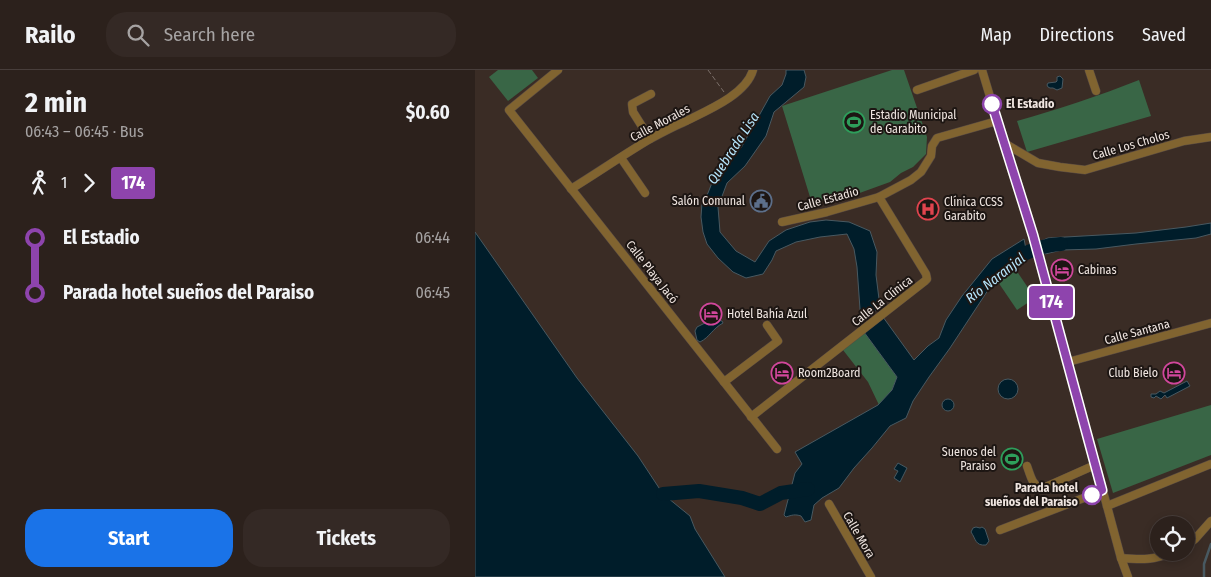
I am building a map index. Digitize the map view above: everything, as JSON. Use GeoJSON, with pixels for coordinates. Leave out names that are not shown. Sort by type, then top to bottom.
{"type":"FeatureCollection","features":[{"type":"Feature","properties":{"kind":"street","name":"Calle Playa Jacó"},"geometry":{"type":"LineString","coordinates":[[558,70],[509,110],[777,449]]}},
{"type":"Feature","properties":{"kind":"street","name":"Calle Morales"},"geometry":{"type":"LineString","coordinates":[[571,189],[649,140],[719,105],[745,84],[753,70]]}},
{"type":"Feature","properties":{"kind":"street"},"geometry":{"type":"LineString","coordinates":[[917,90],[975,70]]}},
{"type":"Feature","properties":{"kind":"street"},"geometry":{"type":"LineString","coordinates":[[982,70],[1033,235],[1095,465],[1128,577]]}},
{"type":"Feature","properties":{"kind":"street"},"geometry":{"type":"LineString","coordinates":[[1089,70],[1096,91]]}},
{"type":"Feature","properties":{"kind":"street"},"geometry":{"type":"LineString","coordinates":[[649,140],[633,112],[632,104],[651,94]]}},
{"type":"Feature","properties":{"kind":"street"},"geometry":{"type":"LineString","coordinates":[[879,197],[911,180],[921,172],[931,156],[932,146],[937,138],[997,121]]}},
{"type":"Feature","properties":{"kind":"street","name":"Calle Los Cholos"},"geometry":{"type":"LineString","coordinates":[[1004,143],[1038,163],[1085,170],[1184,141],[1211,137]]}},
{"type":"Feature","properties":{"kind":"street"},"geometry":{"type":"LineString","coordinates":[[621,158],[645,193]]}},
{"type":"Feature","properties":{"kind":"street","name":"Calle Estadio"},"geometry":{"type":"LineString","coordinates":[[782,222],[827,212],[879,197]]}},
{"type":"Feature","properties":{"kind":"street","name":"Calle La Clínica"},"geometry":{"type":"LineString","coordinates":[[751,417],[925,281],[927,276],[879,197]]}},
{"type":"Feature","properties":{"kind":"street","name":"Calle Santana"},"geometry":{"type":"LineString","coordinates":[[1068,362],[1211,323]]}},
{"type":"Feature","properties":{"kind":"street"},"geometry":{"type":"LineString","coordinates":[[724,382],[778,341],[767,325]]}},
{"type":"Feature","properties":{"kind":"street"},"geometry":{"type":"LineString","coordinates":[[1107,506],[1211,464]]}},
{"type":"Feature","properties":{"kind":"street"},"geometry":{"type":"LineString","coordinates":[[1027,466],[1034,484],[1041,488],[1095,465]]}},
{"type":"Feature","properties":{"kind":"street"},"geometry":{"type":"LineString","coordinates":[[1000,530],[1102,490]]}},
{"type":"Feature","properties":{"kind":"street","name":"Calle Mora"},"geometry":{"type":"LineString","coordinates":[[829,504],[871,577]]}},
{"type":"Feature","properties":{"kind":"street"},"geometry":{"type":"LineString","coordinates":[[1195,539],[1211,521]]}},
{"type":"Feature","properties":{"kind":"street"},"geometry":{"type":"LineString","coordinates":[[1121,558],[1150,559]]}},
{"type":"Feature","properties":{"kind":"path"},"geometry":{"type":"LineString","coordinates":[[708,70],[729,98]]}},
{"type":"Feature","properties":{"kind":"green space"},"geometry":{"type":"Polygon","coordinates":[[[498,70],[532,70],[538,78],[508,101],[489,77],[498,70]]]}},
{"type":"Feature","properties":{"kind":"green space","name":"Estadio Municipal de Garabito"},"geometry":{"type":"Polygon","coordinates":[[[892,70],[904,70],[927,137],[926,154],[913,167],[901,173],[890,182],[832,203],[810,197],[782,106],[892,70]]]}},
{"type":"Feature","properties":{"kind":"green space"},"geometry":{"type":"Polygon","coordinates":[[[1139,80],[1151,116],[1027,152],[1017,121],[1079,102],[1139,80]]]}},
{"type":"Feature","properties":{"kind":"green space"},"geometry":{"type":"Polygon","coordinates":[[[1016,270],[1035,298],[1017,310],[998,282],[1016,270]]]}},
{"type":"Feature","properties":{"kind":"green space"},"geometry":{"type":"Polygon","coordinates":[[[864,332],[897,377],[892,390],[879,405],[868,382],[843,350],[864,332]]]}},
{"type":"Feature","properties":{"kind":"green space"},"geometry":{"type":"Polygon","coordinates":[[[1211,405],[1211,455],[1113,493],[1097,439],[1211,405]]]}},
{"type":"Feature","properties":{"kind":"water"},"geometry":{"type":"Polygon","coordinates":[[[786,70],[804,70],[806,77],[804,87],[774,112],[766,136],[745,166],[727,183],[718,207],[720,232],[736,251],[755,262],[769,241],[786,230],[810,222],[826,220],[849,222],[870,231],[877,252],[876,275],[880,307],[861,323],[857,267],[854,249],[847,234],[796,242],[776,251],[763,274],[746,278],[733,272],[718,258],[707,244],[703,232],[702,203],[717,170],[741,148],[770,96],[782,85],[786,70]]]}},
{"type":"Feature","properties":{"kind":"water"},"geometry":{"type":"Polygon","coordinates":[[[1060,76],[1063,79],[1062,88],[1057,90],[1048,87],[1048,83],[1056,82],[1057,77],[1060,76]]]}},
{"type":"Feature","properties":{"kind":"water"},"geometry":{"type":"Polygon","coordinates":[[[1211,223],[1211,234],[1196,238],[1096,249],[1062,250],[1045,254],[1041,241],[1048,238],[1136,233],[1211,223]]]}},
{"type":"Feature","properties":{"kind":"water"},"geometry":{"type":"Polygon","coordinates":[[[475,232],[577,378],[638,456],[663,494],[690,516],[695,529],[725,577],[475,577],[475,232]]]}},
{"type":"Feature","properties":{"kind":"water"},"geometry":{"type":"Polygon","coordinates":[[[1024,239],[1028,259],[994,281],[913,401],[906,418],[890,426],[839,488],[814,505],[811,520],[805,522],[801,516],[797,515],[786,517],[784,515],[795,473],[802,464],[795,452],[878,405],[892,390],[897,377],[864,332],[883,317],[914,360],[939,338],[946,320],[962,296],[992,259],[1024,239]]]}},
{"type":"Feature","properties":{"kind":"water"},"geometry":{"type":"Polygon","coordinates":[[[715,318],[723,323],[700,342],[697,340],[695,331],[697,327],[715,318]]]}},
{"type":"Feature","properties":{"kind":"water"},"geometry":{"type":"Polygon","coordinates":[[[1004,379],[1012,379],[1018,385],[1018,393],[1012,399],[1004,399],[998,393],[998,385],[1004,379]]]}},
{"type":"Feature","properties":{"kind":"water"},"geometry":{"type":"Polygon","coordinates":[[[1187,381],[1190,386],[1167,398],[1165,395],[1161,399],[1156,396],[1154,398],[1151,397],[1151,394],[1156,394],[1160,391],[1164,393],[1187,381]]]}},
{"type":"Feature","properties":{"kind":"water"},"geometry":{"type":"Polygon","coordinates":[[[946,399],[950,399],[954,405],[950,411],[946,411],[942,407],[942,403],[946,399]]]}},
{"type":"Feature","properties":{"kind":"water","name":"Suenos del Paraiso"},"geometry":{"type":"Polygon","coordinates":[[[1019,454],[1020,456],[1020,462],[1016,468],[1004,466],[1002,461],[1004,458],[1019,454]]]}},
{"type":"Feature","properties":{"kind":"water"},"geometry":{"type":"Polygon","coordinates":[[[898,463],[907,468],[900,482],[894,478],[898,471],[894,469],[898,463]]]}},
{"type":"Feature","properties":{"kind":"water"},"geometry":{"type":"Polygon","coordinates":[[[976,527],[985,529],[989,541],[986,545],[978,543],[971,532],[976,527]]]}},
{"type":"Feature","properties":{"kind":"waterway","name":"Río Naranjal"},"geometry":{"type":"LineString","coordinates":[[1012,261],[1035,249],[1061,244]]}},
{"type":"Feature","properties":{"kind":"waterway","name":"Río Naranjal"},"geometry":{"type":"LineString","coordinates":[[663,494],[699,491],[742,498],[760,504],[781,493],[808,489]]}},
{"type":"Feature","properties":{"kind":"waterway"},"geometry":{"type":"LineString","coordinates":[[1204,577],[1204,564],[1211,544]]}},
{"type":"Feature","properties":{"kind":"bus line","name":"174"},"geometry":{"type":"LineString","coordinates":[[992,104],[1033,235],[1102,490],[1092,495]]}},
{"type":"Feature","properties":{"kind":"place","name":"El Estadio"},"geometry":{"type":"Point","coordinates":[992,104]}},
{"type":"Feature","properties":{"kind":"place","name":"Estadio Municipal de Garabito"},"geometry":{"type":"Point","coordinates":[854,122]}},
{"type":"Feature","properties":{"kind":"place","name":"Salón Comunal"},"geometry":{"type":"Point","coordinates":[761,201]}},
{"type":"Feature","properties":{"kind":"place","name":"Clínica CCSS Garabito"},"geometry":{"type":"Point","coordinates":[928,209]}},
{"type":"Feature","properties":{"kind":"place","name":"Cabinas"},"geometry":{"type":"Point","coordinates":[1062,270]}},
{"type":"Feature","properties":{"kind":"place","name":"Hotel Bahía Azul"},"geometry":{"type":"Point","coordinates":[711,314]}},
{"type":"Feature","properties":{"kind":"place","name":"Room2Board"},"geometry":{"type":"Point","coordinates":[782,373]}},
{"type":"Feature","properties":{"kind":"place","name":"Club Bielo"},"geometry":{"type":"Point","coordinates":[1174,373]}},
{"type":"Feature","properties":{"kind":"place","name":"Suenos del Paraiso"},"geometry":{"type":"Point","coordinates":[1012,459]}},
{"type":"Feature","properties":{"kind":"place","name":"Parada hotel sueños del Paraiso"},"geometry":{"type":"Point","coordinates":[1092,495]}},
{"type":"Feature","properties":{"kind":"water label","name":"Quebrada Lisa"},"geometry":{"type":"Point","coordinates":[733,148]}}]}
